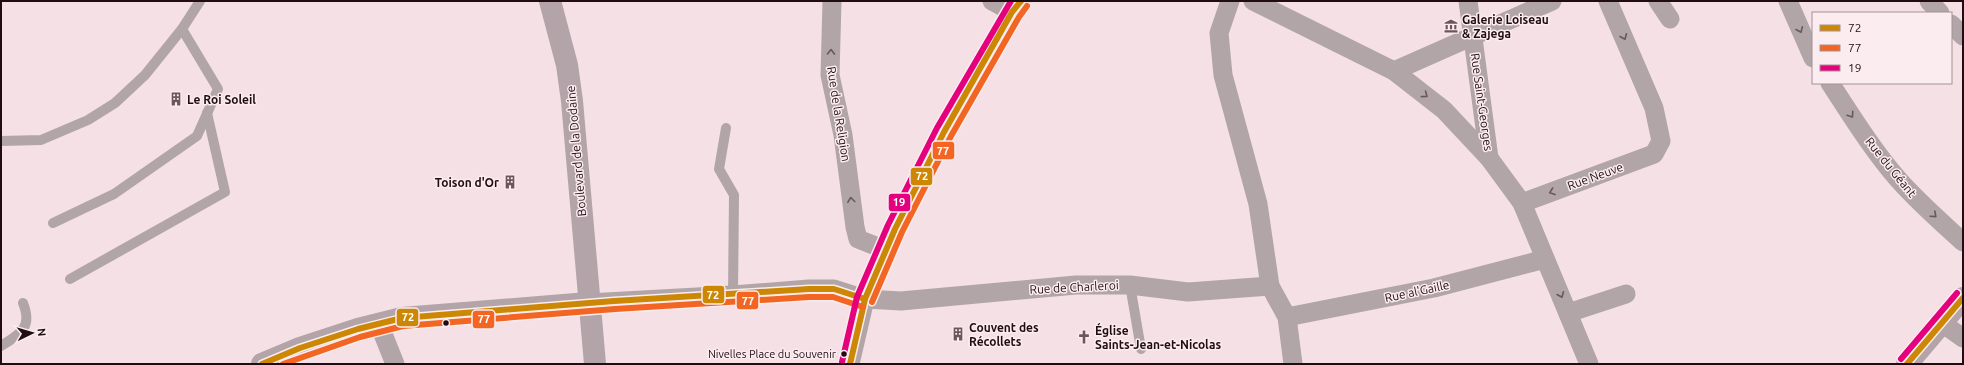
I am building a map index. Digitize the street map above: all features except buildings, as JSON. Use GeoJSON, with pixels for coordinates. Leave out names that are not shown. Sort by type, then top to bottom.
{"type":"FeatureCollection","features":[{"type":"Feature","properties":{"kind":"main road","name":"Boulevard de la Dodaine"},"geometry":{"type":"LineString","coordinates":[[550,1],[567,65],[572,101],[594,364]]}},
{"type":"Feature","properties":{"kind":"main road"},"geometry":{"type":"LineString","coordinates":[[1907,364],[1963,298]]}},
{"type":"Feature","properties":{"kind":"main road"},"geometry":{"type":"LineString","coordinates":[[262,364],[300,348],[358,329],[402,318],[588,303]]}},
{"type":"Feature","properties":{"kind":"street","name":"Rue de la Religion"},"geometry":{"type":"LineString","coordinates":[[832,1],[830,75],[843,135],[855,227],[858,239],[886,250]]}},
{"type":"Feature","properties":{"kind":"street"},"geometry":{"type":"LineString","coordinates":[[944,132],[1016,6],[992,1]]}},
{"type":"Feature","properties":{"kind":"street"},"geometry":{"type":"LineString","coordinates":[[1230,1],[1219,33],[1223,75],[1258,204],[1270,286],[1287,317],[1293,364]]}},
{"type":"Feature","properties":{"kind":"street","name":"Rue Saint-Georges"},"geometry":{"type":"LineString","coordinates":[[1253,1],[1394,71],[1444,110],[1489,158],[1522,203],[1589,364]]}},
{"type":"Feature","properties":{"kind":"street"},"geometry":{"type":"LineString","coordinates":[[1468,1],[1472,36],[1552,1]]}},
{"type":"Feature","properties":{"kind":"street","name":"Rue Neuve"},"geometry":{"type":"LineString","coordinates":[[1522,203],[1654,154],[1662,142],[1654,108],[1608,1]]}},
{"type":"Feature","properties":{"kind":"street"},"geometry":{"type":"LineString","coordinates":[[1658,1],[1670,19]]}},
{"type":"Feature","properties":{"kind":"street"},"geometry":{"type":"LineString","coordinates":[[1788,1],[1812,56]]}},
{"type":"Feature","properties":{"kind":"street"},"geometry":{"type":"LineString","coordinates":[[1929,1],[1939,12]]}},
{"type":"Feature","properties":{"kind":"street"},"geometry":{"type":"LineString","coordinates":[[1952,25],[1963,36]]}},
{"type":"Feature","properties":{"kind":"street","name":"Rue Saint-Georges"},"geometry":{"type":"LineString","coordinates":[[1394,71],[1472,36],[1489,158]]}},
{"type":"Feature","properties":{"kind":"street","name":"Rue du Géant"},"geometry":{"type":"LineString","coordinates":[[1831,84],[1862,131],[1896,177],[1916,199],[1963,242]]}},
{"type":"Feature","properties":{"kind":"street"},"geometry":{"type":"LineString","coordinates":[[850,364],[865,299],[886,250],[933,155]]}},
{"type":"Feature","properties":{"kind":"street","name":"Rue al'Gaille"},"geometry":{"type":"LineString","coordinates":[[1287,317],[1434,288],[1545,259]]}},
{"type":"Feature","properties":{"kind":"street","name":"Rue de Charleroi"},"geometry":{"type":"LineString","coordinates":[[588,303],[809,289],[834,289],[865,299],[902,301],[1076,285],[1130,285],[1188,292],[1270,286]]}},
{"type":"Feature","properties":{"kind":"street"},"geometry":{"type":"LineString","coordinates":[[1568,313],[1626,294]]}},
{"type":"Feature","properties":{"kind":"street"},"geometry":{"type":"LineString","coordinates":[[1942,323],[1963,338]]}},
{"type":"Feature","properties":{"kind":"street"},"geometry":{"type":"LineString","coordinates":[[379,324],[395,364]]}},
{"type":"Feature","properties":{"kind":"lane"},"geometry":{"type":"LineString","coordinates":[[1,142],[41,140],[88,120],[115,103],[145,75],[182,29],[200,1]]}},
{"type":"Feature","properties":{"kind":"lane"},"geometry":{"type":"LineString","coordinates":[[53,223],[114,194],[197,136],[218,89],[182,29]]}},
{"type":"Feature","properties":{"kind":"lane"},"geometry":{"type":"LineString","coordinates":[[70,279],[225,192],[207,113]]}},
{"type":"Feature","properties":{"kind":"lane"},"geometry":{"type":"LineString","coordinates":[[726,128],[720,169],[734,195],[733,295]]}},
{"type":"Feature","properties":{"kind":"lane"},"geometry":{"type":"LineString","coordinates":[[1130,285],[1141,349]]}},
{"type":"Feature","properties":{"kind":"lane"},"geometry":{"type":"LineString","coordinates":[[1,346],[22,333],[26,324],[27,312],[23,303]]}},
{"type":"Feature","properties":{"kind":"tunnel"},"geometry":{"type":"LineString","coordinates":[[933,155],[944,132]]}},
{"type":"Feature","properties":{"kind":"transit line","name":"19"},"geometry":{"type":"LineString","coordinates":[[842,362],[857,297],[888,225],[937,128],[1011,1]]}},
{"type":"Feature","properties":{"kind":"transit line","name":"72"},"geometry":{"type":"LineString","coordinates":[[850,364],[865,299],[895,229],[944,132],[1012,12],[1021,1]]}},
{"type":"Feature","properties":{"kind":"transit line","name":"77"},"geometry":{"type":"LineString","coordinates":[[872,302],[902,232],[951,136],[1019,17],[1027,6]]}},
{"type":"Feature","properties":{"kind":"transit line","name":"72"},"geometry":{"type":"LineString","coordinates":[[262,364],[300,348],[358,329],[402,318],[614,301],[809,289],[834,289],[865,299]]}},
{"type":"Feature","properties":{"kind":"transit line","name":"19"},"geometry":{"type":"LineString","coordinates":[[1901,359],[1957,293]]}},
{"type":"Feature","properties":{"kind":"transit line","name":"77"},"geometry":{"type":"LineString","coordinates":[[283,364],[360,337],[403,326],[615,309],[809,297],[833,297],[863,307]]}},
{"type":"Feature","properties":{"kind":"transit line","name":"72"},"geometry":{"type":"LineString","coordinates":[[1907,364],[1963,298]]}},
{"type":"Feature","properties":{"kind":"place","name":"Galerie Loiseau & Zajega"},"geometry":{"type":"Point","coordinates":[1451,26]}},
{"type":"Feature","properties":{"kind":"place","name":"Le Roi Soleil"},"geometry":{"type":"Point","coordinates":[176,99]}},
{"type":"Feature","properties":{"kind":"place","name":"Toison d'Or"},"geometry":{"type":"Point","coordinates":[510,182]}},
{"type":"Feature","properties":{"kind":"place","name":"Couvent des Récollets"},"geometry":{"type":"Point","coordinates":[958,334]}},
{"type":"Feature","properties":{"kind":"place","name":"Église Saints-Jean-et-Nicolas"},"geometry":{"type":"Point","coordinates":[1084,337]}},
{"type":"Feature","properties":{"kind":"place","name":"Nivelles Place du Souvenir"},"geometry":{"type":"Point","coordinates":[844,354]}}]}
